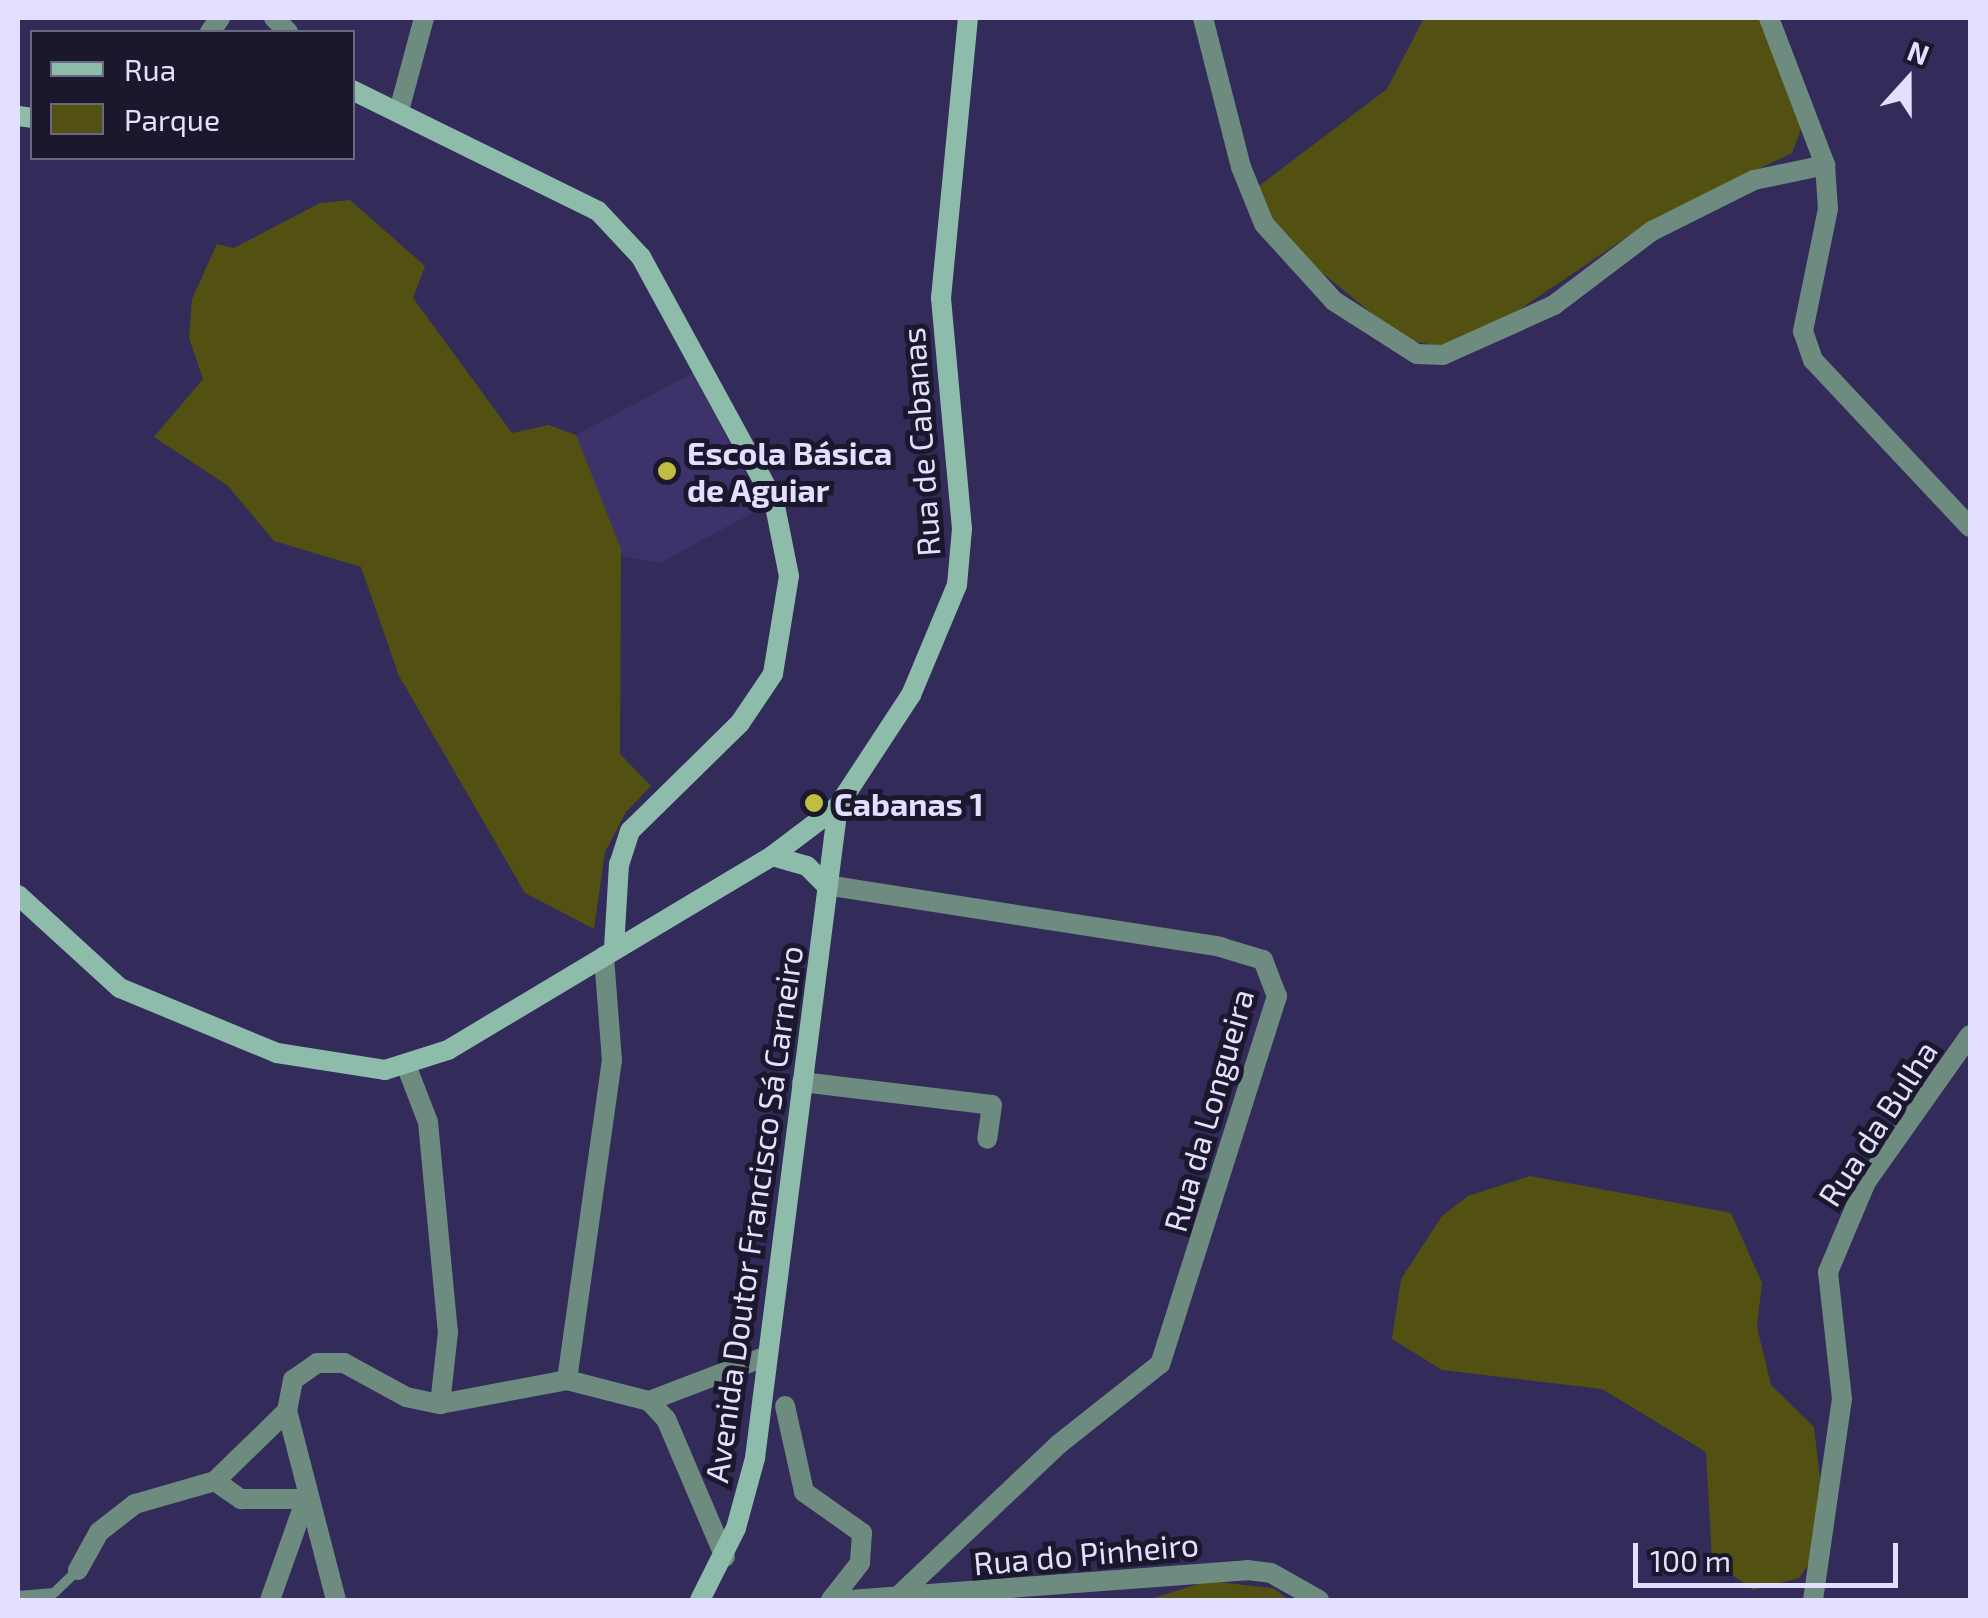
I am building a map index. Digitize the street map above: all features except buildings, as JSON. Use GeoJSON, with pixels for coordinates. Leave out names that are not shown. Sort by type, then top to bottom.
{"type":"FeatureCollection","features":[{"type":"Feature","properties":{"kind":"street"},"geometry":{"type":"LineString","coordinates":[[400,107],[424,18]]}},
{"type":"Feature","properties":{"kind":"street","name":"Rua de Cabanas"},"geometry":{"type":"LineString","coordinates":[[406,1066],[448,1050],[772,856],[838,806],[886,740],[958,586],[962,529],[941,298],[968,18]]}},
{"type":"Feature","properties":{"kind":"street"},"geometry":{"type":"LineString","coordinates":[[1203,18],[1241,168],[1264,224],[1334,301],[1390,342],[1443,355],[1554,305],[1652,231],[1754,180],[1825,166]]}},
{"type":"Feature","properties":{"kind":"street"},"geometry":{"type":"LineString","coordinates":[[1770,18],[1825,166],[1828,209],[1803,330],[1813,360],[1970,527]]}},
{"type":"Feature","properties":{"kind":"street"},"geometry":{"type":"LineString","coordinates":[[355,91],[400,107],[598,211],[640,257],[774,502],[789,576],[774,674],[740,723],[630,831],[619,864],[609,953],[612,1061],[567,1380]]}},
{"type":"Feature","properties":{"kind":"street","name":"Avenida Doutor Francisco Sá Carneiro"},"geometry":{"type":"LineString","coordinates":[[700,1600],[725,1556],[749,1486],[838,806]]}},
{"type":"Feature","properties":{"kind":"street"},"geometry":{"type":"LineString","coordinates":[[772,856],[807,866],[826,885]]}},
{"type":"Feature","properties":{"kind":"street","name":"Rua da Longueira"},"geometry":{"type":"LineString","coordinates":[[826,885],[1220,948],[1263,960],[1277,996],[1160,1364],[1059,1444],[896,1598]]}},
{"type":"Feature","properties":{"kind":"street"},"geometry":{"type":"LineString","coordinates":[[18,895],[120,988],[198,1024],[324,1065],[406,1066],[430,1142],[448,1332],[440,1404]]}},
{"type":"Feature","properties":{"kind":"street","name":"Rua da Bulha"},"geometry":{"type":"LineString","coordinates":[[1814,1600],[1842,1399],[1828,1272],[1866,1182],[1970,1035]]}},
{"type":"Feature","properties":{"kind":"street"},"geometry":{"type":"LineString","coordinates":[[802,1082],[992,1105],[987,1140]]}},
{"type":"Feature","properties":{"kind":"street"},"geometry":{"type":"LineString","coordinates":[[649,1401],[767,1356]]}},
{"type":"Feature","properties":{"kind":"street"},"geometry":{"type":"LineString","coordinates":[[336,1600],[306,1499],[287,1410],[293,1380],[317,1363],[344,1364],[406,1397],[440,1404],[567,1380],[649,1401],[666,1420],[725,1556]]}},
{"type":"Feature","properties":{"kind":"street"},"geometry":{"type":"LineString","coordinates":[[784,1406],[804,1492],[862,1533],[860,1562],[831,1600]]}},
{"type":"Feature","properties":{"kind":"street"},"geometry":{"type":"LineString","coordinates":[[78,1570],[98,1532],[136,1504],[215,1481],[287,1410]]}},
{"type":"Feature","properties":{"kind":"street"},"geometry":{"type":"LineString","coordinates":[[215,1481],[241,1499],[306,1499]]}},
{"type":"Feature","properties":{"kind":"street"},"geometry":{"type":"LineString","coordinates":[[270,1600],[306,1499]]}},
{"type":"Feature","properties":{"kind":"street","name":"Rua do Pinheiro"},"geometry":{"type":"LineString","coordinates":[[850,1600],[1247,1570],[1272,1573],[1319,1600]]}},
{"type":"Feature","properties":{"kind":"lane"},"geometry":{"type":"LineString","coordinates":[[18,1596],[54,1593],[78,1570]]}},
{"type":"Feature","properties":{"kind":"shaded area","name":"Escola Básica de Aguiar"},"geometry":{"type":"Polygon","coordinates":[[[693,373],[763,507],[660,563],[621,556],[576,435],[693,373]]]}},
{"type":"Feature","properties":{"kind":"green space"},"geometry":{"type":"Polygon","coordinates":[[[1424,18],[1766,18],[1805,119],[1792,153],[1655,218],[1510,316],[1443,347],[1403,339],[1258,220],[1251,192],[1387,89],[1424,18]]]}},
{"type":"Feature","properties":{"kind":"green space"},"geometry":{"type":"Polygon","coordinates":[[[350,200],[425,266],[413,298],[512,433],[549,425],[576,435],[621,549],[620,754],[651,786],[626,812],[605,852],[594,929],[525,893],[399,676],[361,567],[274,541],[227,485],[154,437],[203,379],[189,338],[192,299],[217,244],[234,248],[320,203],[350,200]]]}},
{"type":"Feature","properties":{"kind":"green space"},"geometry":{"type":"Polygon","coordinates":[[[1530,1176],[1731,1213],[1762,1283],[1757,1327],[1771,1385],[1814,1427],[1827,1537],[1799,1578],[1753,1590],[1712,1560],[1706,1452],[1602,1389],[1442,1370],[1392,1339],[1401,1279],[1442,1216],[1468,1196],[1530,1176]]]}},
{"type":"Feature","properties":{"kind":"green space"},"geometry":{"type":"Polygon","coordinates":[[[1208,1581],[1273,1588],[1289,1600],[1147,1600],[1208,1581]]]}},
{"type":"Feature","properties":{"kind":"place","name":"Escola Básica de Aguiar"},"geometry":{"type":"Point","coordinates":[667,471]}},
{"type":"Feature","properties":{"kind":"place","name":"Cabanas 1"},"geometry":{"type":"Point","coordinates":[814,803]}}]}
